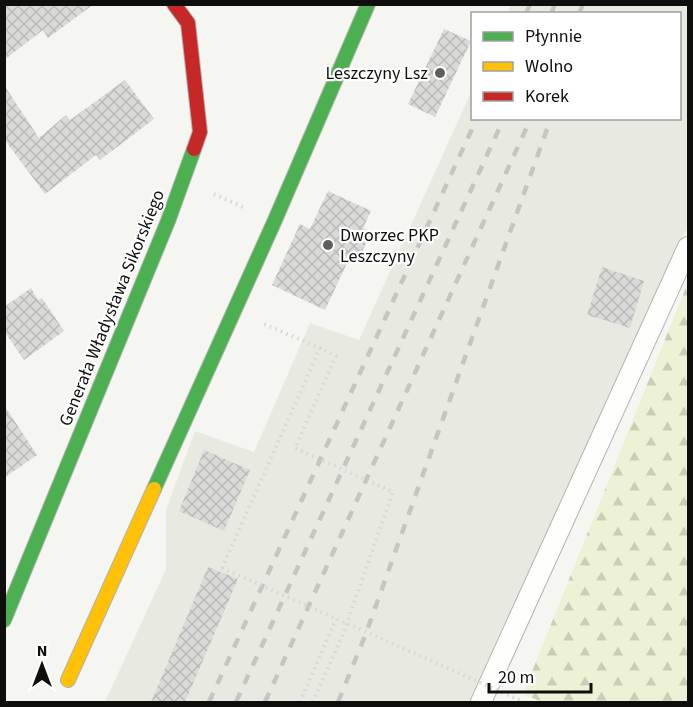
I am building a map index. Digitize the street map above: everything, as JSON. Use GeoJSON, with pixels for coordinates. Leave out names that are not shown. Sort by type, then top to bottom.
{"type":"FeatureCollection","features":[{"type":"Feature","properties":{"kind":"street","name":"Generała Władysława Sikorskiego"},"geometry":{"type":"LineString","coordinates":[[4,620],[168,221],[200,132],[188,23],[174,4]]}},
{"type":"Feature","properties":{"kind":"street"},"geometry":{"type":"LineString","coordinates":[[68,680],[275,220],[368,4]]}},
{"type":"Feature","properties":{"kind":"lane"},"geometry":{"type":"LineString","coordinates":[[481,702],[688,247]]}},
{"type":"Feature","properties":{"kind":"path"},"geometry":{"type":"LineString","coordinates":[[313,702],[343,634],[393,492],[295,448],[336,356],[320,348]]}},
{"type":"Feature","properties":{"kind":"path"},"geometry":{"type":"LineString","coordinates":[[259,485],[222,568],[525,702]]}},
{"type":"Feature","properties":{"kind":"path"},"geometry":{"type":"LineString","coordinates":[[300,701],[336,619]]}},
{"type":"Feature","properties":{"kind":"shaded area"},"geometry":{"type":"Polygon","coordinates":[[[511,5],[688,5],[688,227],[470,702],[105,702],[166,569],[166,510],[195,431],[254,452],[310,323],[359,340],[471,92],[471,120],[681,120],[681,12],[508,12],[511,5]]]}},
{"type":"Feature","properties":{"kind":"green space"},"geometry":{"type":"Polygon","coordinates":[[[688,282],[688,702],[542,702],[523,694],[688,282]]]}},
{"type":"Feature","properties":{"kind":"building"},"geometry":{"type":"Polygon","coordinates":[[[4,4],[94,4],[48,38],[43,30],[4,60],[4,4]]]}},
{"type":"Feature","properties":{"kind":"building","name":"Leszczyny Lsz"},"geometry":{"type":"Polygon","coordinates":[[[444,29],[471,41],[435,117],[408,104],[444,29]]]}},
{"type":"Feature","properties":{"kind":"building"},"geometry":{"type":"Polygon","coordinates":[[[125,80],[154,119],[100,160],[96,155],[45,194],[4,139],[4,85],[39,138],[66,115],[70,120],[125,80]]]}},
{"type":"Feature","properties":{"kind":"building","name":"Dworzec PKP Leszczyny"},"geometry":{"type":"Polygon","coordinates":[[[328,191],[371,211],[363,228],[371,232],[357,263],[349,259],[325,310],[272,285],[300,224],[310,229],[328,191]]]}},
{"type":"Feature","properties":{"kind":"building"},"geometry":{"type":"Polygon","coordinates":[[[602,267],[644,281],[630,328],[587,315],[602,267]]]}},
{"type":"Feature","properties":{"kind":"building"},"geometry":{"type":"Polygon","coordinates":[[[31,288],[38,300],[42,298],[64,331],[24,360],[4,331],[4,307],[31,288]]]}},
{"type":"Feature","properties":{"kind":"building"},"geometry":{"type":"Polygon","coordinates":[[[4,405],[37,455],[4,478],[4,405]]]}},
{"type":"Feature","properties":{"kind":"building"},"geometry":{"type":"Polygon","coordinates":[[[204,450],[250,470],[224,531],[179,511],[204,450]]]}},
{"type":"Feature","properties":{"kind":"building"},"geometry":{"type":"Polygon","coordinates":[[[208,567],[238,579],[185,702],[151,702],[208,567]]]}},
{"type":"Feature","properties":{"kind":"railway"},"geometry":{"type":"LineString","coordinates":[[527,12],[530,4]]}},
{"type":"Feature","properties":{"kind":"railway"},"geometry":{"type":"LineString","coordinates":[[552,12],[555,4]]}},
{"type":"Feature","properties":{"kind":"railway"},"geometry":{"type":"LineString","coordinates":[[580,12],[583,4]]}},
{"type":"Feature","properties":{"kind":"railway"},"geometry":{"type":"LineString","coordinates":[[209,702],[476,120]]}},
{"type":"Feature","properties":{"kind":"railway"},"geometry":{"type":"LineString","coordinates":[[236,702],[503,120]]}},
{"type":"Feature","properties":{"kind":"railway"},"geometry":{"type":"LineString","coordinates":[[265,702],[530,120]]}},
{"type":"Feature","properties":{"kind":"railway"},"geometry":{"type":"LineString","coordinates":[[338,702],[365,636],[550,120]]}},
{"type":"Feature","properties":{"kind":"traffic: fast"},"geometry":{"type":"LineString","coordinates":[[154,489],[275,220],[368,4]]}},
{"type":"Feature","properties":{"kind":"traffic: fast"},"geometry":{"type":"LineString","coordinates":[[4,620],[168,221],[194,149]]}},
{"type":"Feature","properties":{"kind":"traffic: slow"},"geometry":{"type":"LineString","coordinates":[[68,680],[154,489]]}},
{"type":"Feature","properties":{"kind":"traffic: jam"},"geometry":{"type":"LineString","coordinates":[[174,4],[188,23],[200,132],[194,149]]}},
{"type":"Feature","properties":{"kind":"place","name":"Leszczyny Lsz"},"geometry":{"type":"Point","coordinates":[440,73]}},
{"type":"Feature","properties":{"kind":"place","name":"Dworzec PKP Leszczyny"},"geometry":{"type":"Point","coordinates":[328,245]}}]}
